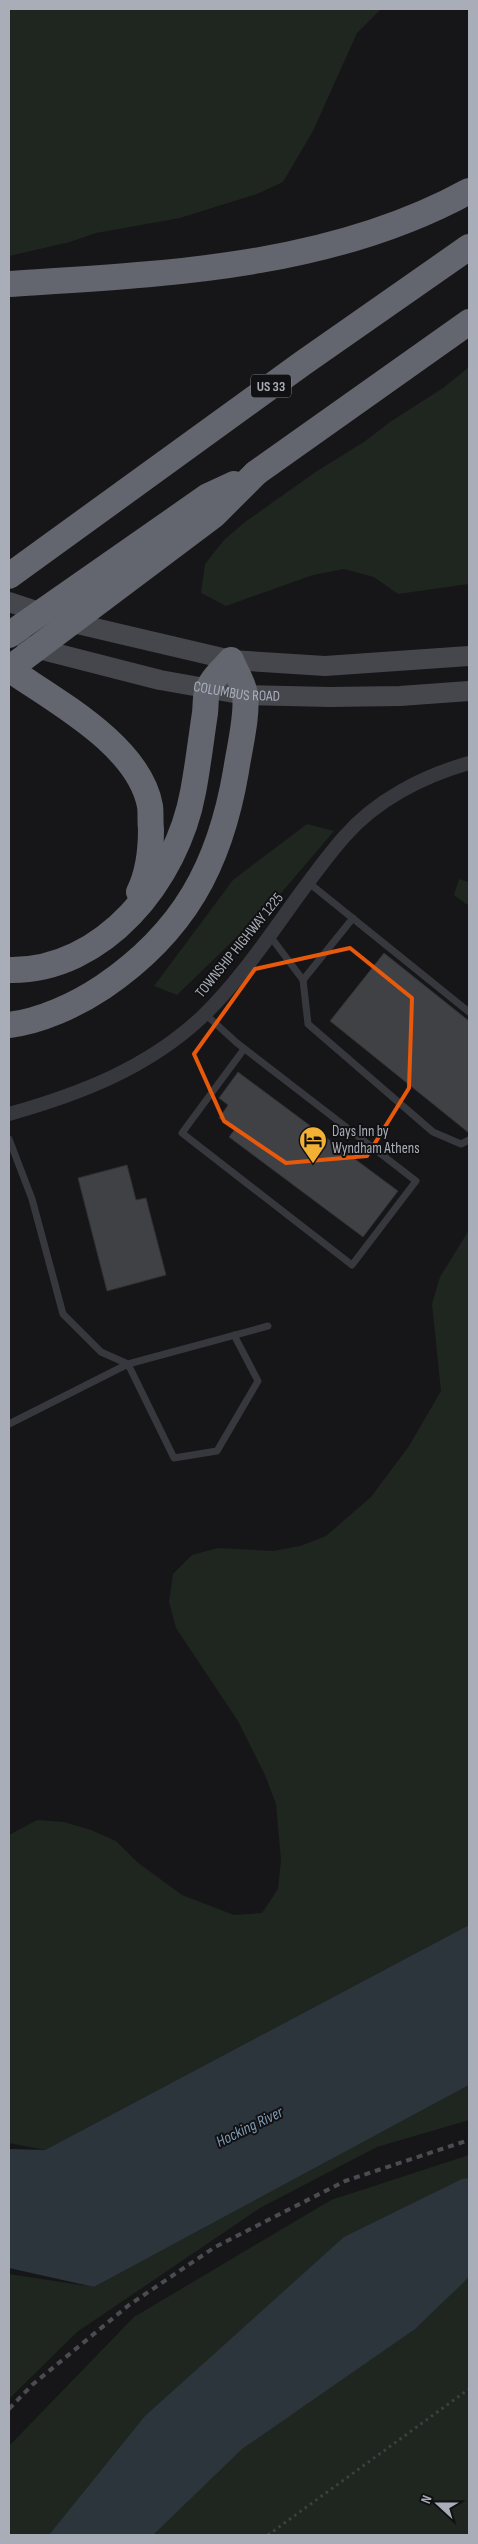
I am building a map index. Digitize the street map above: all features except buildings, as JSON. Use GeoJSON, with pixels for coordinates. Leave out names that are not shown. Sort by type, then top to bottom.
{"type":"FeatureCollection","features":[{"type":"Feature","properties":{"kind":"highway"},"geometry":{"type":"LineString","coordinates":[[9,284],[142,276],[234,266],[324,246],[402,222],[469,191]]}},
{"type":"Feature","properties":{"kind":"highway","name":"US 33"},"geometry":{"type":"LineString","coordinates":[[9,576],[303,362],[469,247]]}},
{"type":"Feature","properties":{"kind":"highway"},"geometry":{"type":"LineString","coordinates":[[125,919],[148,868],[151,844],[150,806],[140,778],[112,744],[86,720],[9,669],[214,515],[256,473],[469,322]]}},
{"type":"Feature","properties":{"kind":"highway"},"geometry":{"type":"LineString","coordinates":[[9,635],[208,496],[256,473]]}},
{"type":"Feature","properties":{"kind":"highway"},"geometry":{"type":"LineString","coordinates":[[9,970],[37,969],[76,956],[100,942],[125,919],[164,870],[182,830],[193,793],[208,687],[231,660],[245,695],[243,728],[221,837],[205,876],[180,916],[143,958],[92,994],[51,1013],[9,1024]]}},
{"type":"Feature","properties":{"kind":"main road","name":"COLUMBUS ROAD"},"geometry":{"type":"LineString","coordinates":[[9,602],[68,622],[231,660],[325,666],[469,656]]}},
{"type":"Feature","properties":{"kind":"main road","name":"COLUMBUS ROAD"},"geometry":{"type":"LineString","coordinates":[[9,640],[160,680],[245,695],[400,696],[469,690]]}},
{"type":"Feature","properties":{"kind":"street","name":"TOWNSHIP HIGHWAY 1225"},"geometry":{"type":"LineString","coordinates":[[9,1114],[62,1099],[102,1083],[145,1061],[204,1014],[269,935],[345,836],[386,800],[435,773],[469,763]]}},
{"type":"Feature","properties":{"kind":"lane"},"geometry":{"type":"LineString","coordinates":[[309,883],[469,1012]]}},
{"type":"Feature","properties":{"kind":"lane"},"geometry":{"type":"LineString","coordinates":[[303,980],[352,918]]}},
{"type":"Feature","properties":{"kind":"lane"},"geometry":{"type":"LineString","coordinates":[[269,935],[303,980],[308,1024],[433,1132],[461,1144],[469,1140]]}},
{"type":"Feature","properties":{"kind":"lane"},"geometry":{"type":"LineString","coordinates":[[204,1014],[244,1049],[416,1181],[352,1265],[182,1133],[244,1049]]}},
{"type":"Feature","properties":{"kind":"lane"},"geometry":{"type":"LineString","coordinates":[[9,1139],[32,1199],[63,1314],[101,1352],[128,1364],[174,1458],[217,1451],[258,1381],[234,1335]]}},
{"type":"Feature","properties":{"kind":"lane"},"geometry":{"type":"LineString","coordinates":[[9,1424],[128,1364],[268,1326]]}},
{"type":"Feature","properties":{"kind":"path"},"geometry":{"type":"LineString","coordinates":[[268,2535],[469,2389]]}},
{"type":"Feature","properties":{"kind":"highlighted area"},"geometry":{"type":"Polygon","coordinates":[[[350,948],[412,998],[409,1088],[367,1156],[286,1163],[224,1121],[194,1054],[255,969],[350,948]]]}},
{"type":"Feature","properties":{"kind":"shaded area"},"geometry":{"type":"Polygon","coordinates":[[[9,9],[381,9],[357,33],[313,131],[283,182],[257,194],[180,218],[96,233],[70,242],[9,256],[9,9]]]}},
{"type":"Feature","properties":{"kind":"shaded area"},"geometry":{"type":"Polygon","coordinates":[[[469,367],[469,584],[398,594],[374,577],[344,569],[313,575],[226,606],[201,593],[205,564],[224,540],[245,522],[317,471],[364,442],[390,422],[443,388],[469,367]]]}},
{"type":"Feature","properties":{"kind":"shaded area"},"geometry":{"type":"Polygon","coordinates":[[[307,824],[334,831],[276,899],[177,995],[154,986],[233,880],[307,824]]]}},
{"type":"Feature","properties":{"kind":"shaded area"},"geometry":{"type":"Polygon","coordinates":[[[459,879],[469,882],[469,906],[454,895],[459,879]]]}},
{"type":"Feature","properties":{"kind":"shaded area"},"geometry":{"type":"Polygon","coordinates":[[[469,1230],[469,1925],[45,2150],[9,2143],[9,1835],[37,1820],[64,1822],[91,1830],[116,1841],[137,1862],[182,1895],[234,1915],[262,1913],[278,1889],[281,1860],[276,1804],[265,1775],[238,1721],[176,1628],[169,1602],[173,1574],[192,1555],[218,1548],[274,1551],[300,1546],[326,1536],[371,1497],[409,1446],[441,1391],[432,1304],[440,1277],[469,1230]]]}},
{"type":"Feature","properties":{"kind":"shaded area"},"geometry":{"type":"Polygon","coordinates":[[[469,2085],[469,2120],[377,2147],[260,2208],[77,2332],[9,2399],[9,2274],[94,2287],[469,2085]]]}},
{"type":"Feature","properties":{"kind":"shaded area"},"geometry":{"type":"Polygon","coordinates":[[[469,2155],[469,2535],[9,2535],[9,2446],[134,2317],[331,2200],[469,2155]]]}},
{"type":"Feature","properties":{"kind":"water","name":"Hocking River"},"geometry":{"type":"Polygon","coordinates":[[[469,1925],[469,2085],[94,2287],[9,2268],[9,2149],[45,2150],[469,1925]]]}},
{"type":"Feature","properties":{"kind":"water"},"geometry":{"type":"Polygon","coordinates":[[[469,2178],[469,2277],[415,2329],[242,2449],[153,2535],[49,2535],[145,2416],[344,2237],[462,2179],[469,2178]]]}},
{"type":"Feature","properties":{"kind":"railway"},"geometry":{"type":"LineString","coordinates":[[9,2409],[32,2385],[129,2305],[215,2247],[345,2181],[469,2140]]}},
{"type":"Feature","properties":{"kind":"place","name":"Days Inn by Wyndham Athens"},"geometry":{"type":"Point","coordinates":[313,1164]}}]}
